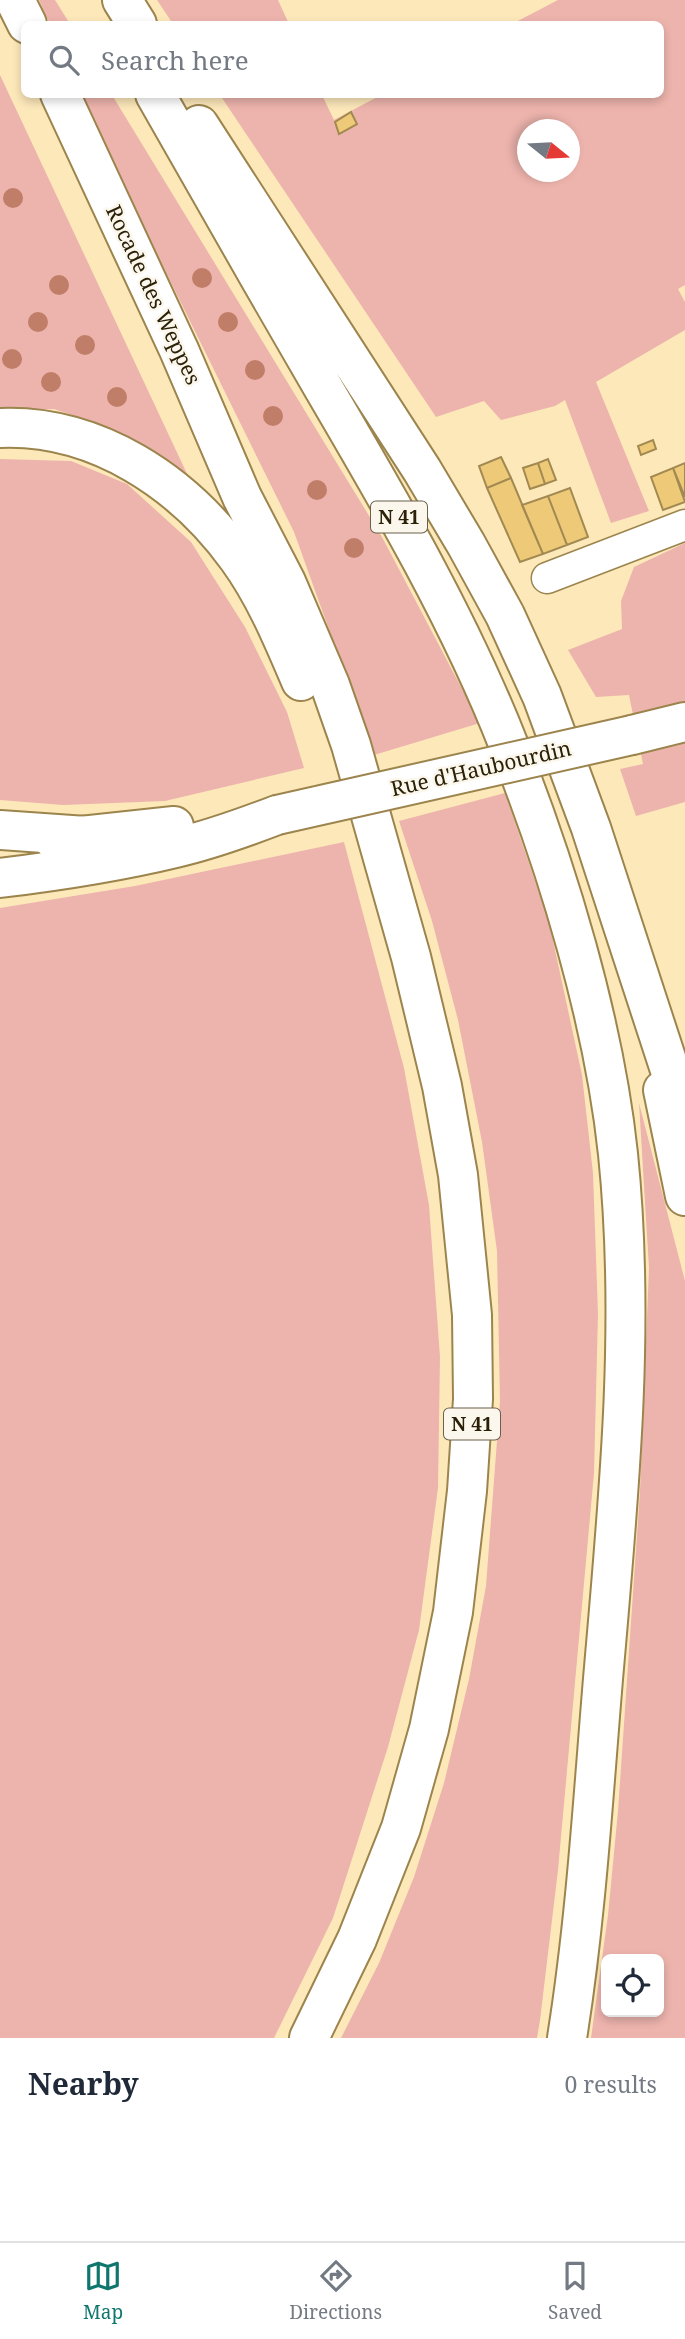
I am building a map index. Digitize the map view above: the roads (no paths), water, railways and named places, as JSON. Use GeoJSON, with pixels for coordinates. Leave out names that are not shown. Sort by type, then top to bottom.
{"type":"FeatureCollection","features":[{"type":"Feature","properties":{"kind":"main road"},"geometry":{"type":"LineString","coordinates":[[15,0],[26,21]]}},
{"type":"Feature","properties":{"kind":"main road"},"geometry":{"type":"LineString","coordinates":[[101,0],[113,21]]}},
{"type":"Feature","properties":{"kind":"main road"},"geometry":{"type":"LineString","coordinates":[[122,0],[135,21]]}},
{"type":"Feature","properties":{"kind":"main road","name":"Rocade des Weppes"},"geometry":{"type":"LineString","coordinates":[[62,98],[179,350],[242,497],[286,582],[330,685],[351,745],[375,833]]}},
{"type":"Feature","properties":{"kind":"main road","name":"N 41"},"geometry":{"type":"LineString","coordinates":[[157,98],[409,533],[456,627],[509,746],[538,829],[568,921],[600,1051],[612,1114],[620,1182],[625,1353],[609,1616],[585,1894],[568,2038]]}},
{"type":"Feature","properties":{"kind":"main road"},"geometry":{"type":"LineString","coordinates":[[183,98],[396,428],[490,587],[542,696],[591,828],[685,1116]]}},
{"type":"Feature","properties":{"kind":"main road"},"geometry":{"type":"LineString","coordinates":[[0,428],[34,427],[63,432],[129,459],[161,480],[211,524],[239,559],[258,592],[375,833]]}},
{"type":"Feature","properties":{"kind":"main road","name":"Rue d'Haubourdin"},"geometry":{"type":"LineString","coordinates":[[0,845],[277,815],[685,722]]}},
{"type":"Feature","properties":{"kind":"main road","name":"Rue d'Haubourdin"},"geometry":{"type":"LineString","coordinates":[[0,878],[111,862],[176,848],[223,835],[277,815]]}},
{"type":"Feature","properties":{"kind":"main road"},"geometry":{"type":"LineString","coordinates":[[0,831],[86,836]]}},
{"type":"Feature","properties":{"kind":"main road","name":"N 41"},"geometry":{"type":"LineString","coordinates":[[326,2002],[372,1905],[401,1828],[426,1741],[454,1601],[467,1491],[473,1399],[469,1268],[451,1128],[418,983],[375,833]]}},
{"type":"Feature","properties":{"kind":"main road"},"geometry":{"type":"LineString","coordinates":[[639,978],[685,1196]]}},
{"type":"Feature","properties":{"kind":"main road"},"geometry":{"type":"LineString","coordinates":[[303,2038],[326,2002]]}},
{"type":"Feature","properties":{"kind":"main road"},"geometry":{"type":"LineString","coordinates":[[309,2038],[326,2002]]}},
{"type":"Feature","properties":{"kind":"street"},"geometry":{"type":"LineString","coordinates":[[547,578],[685,525]]}}]}
